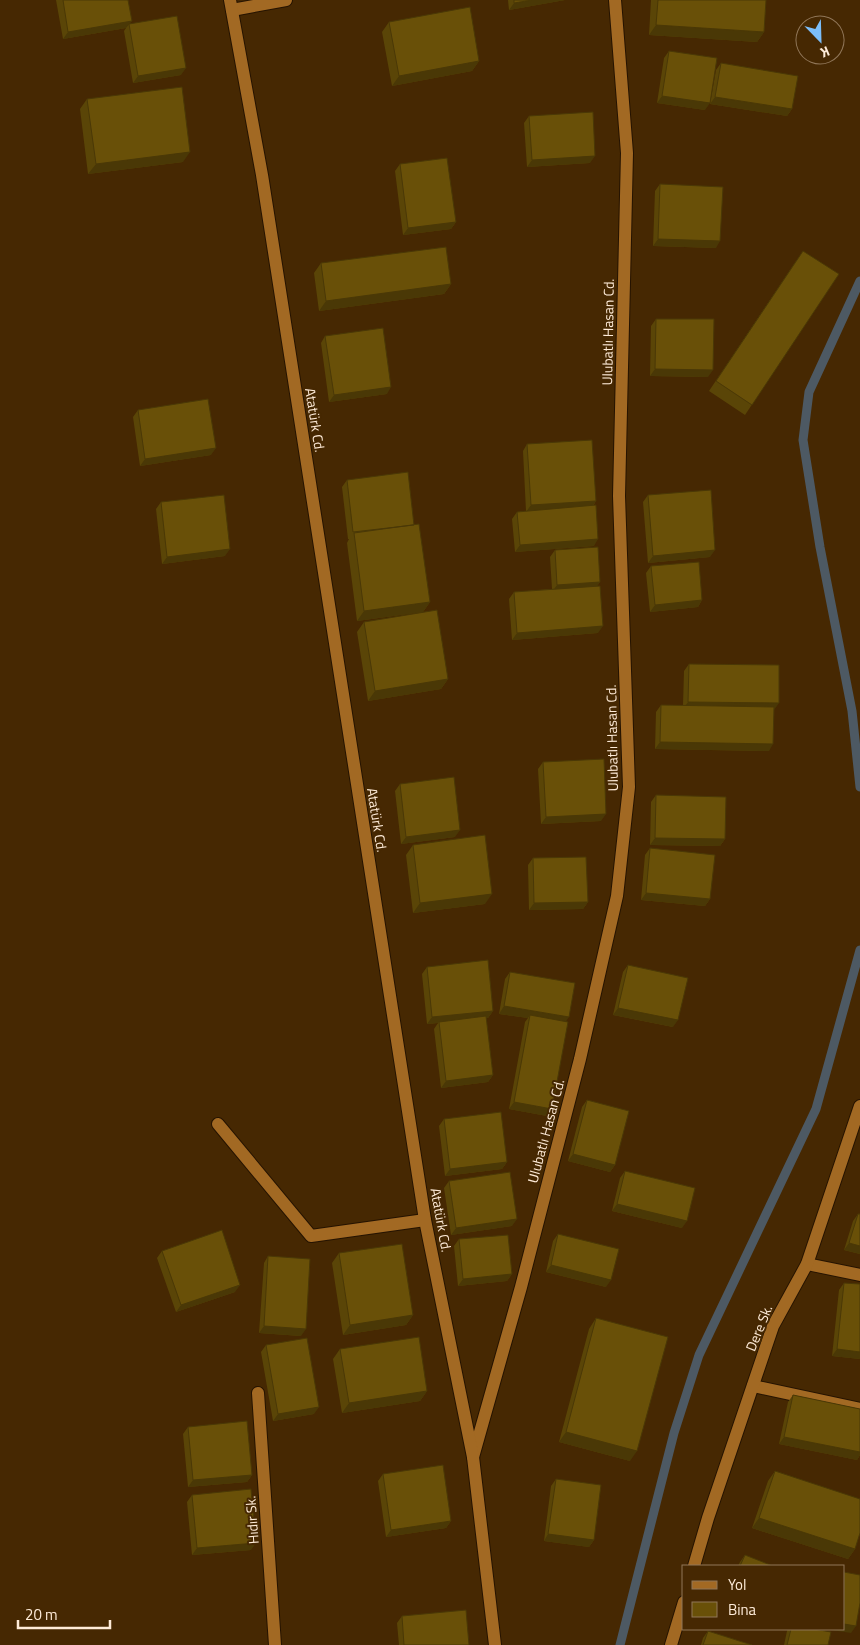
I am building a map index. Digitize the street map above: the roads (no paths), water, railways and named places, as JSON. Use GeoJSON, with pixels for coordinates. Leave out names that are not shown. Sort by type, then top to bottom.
{"type":"FeatureCollection","features":[{"type":"Feature","properties":{"kind":"street"},"geometry":{"type":"LineString","coordinates":[[231,5],[286,0]]}},
{"type":"Feature","properties":{"kind":"street","name":"Ulubatlı Hasan Cd."},"geometry":{"type":"LineString","coordinates":[[473,1457],[521,1287],[580,1059],[617,896],[629,788],[619,496],[627,152],[616,0]]}},
{"type":"Feature","properties":{"kind":"street","name":"Atatürk Cd."},"geometry":{"type":"LineString","coordinates":[[231,5],[262,175],[425,1220],[473,1457],[495,1645]]}},
{"type":"Feature","properties":{"kind":"street","name":"Dere Sk."},"geometry":{"type":"LineString","coordinates":[[694,1565],[708,1518],[773,1326],[807,1264],[860,1106]]}},
{"type":"Feature","properties":{"kind":"street"},"geometry":{"type":"LineString","coordinates":[[218,1124],[311,1236],[425,1220]]}},
{"type":"Feature","properties":{"kind":"street"},"geometry":{"type":"LineString","coordinates":[[807,1264],[860,1275]]}},
{"type":"Feature","properties":{"kind":"street"},"geometry":{"type":"LineString","coordinates":[[753,1386],[860,1409]]}},
{"type":"Feature","properties":{"kind":"street","name":"Hıdır Sk."},"geometry":{"type":"LineString","coordinates":[[258,1393],[275,1645]]}},
{"type":"Feature","properties":{"kind":"street"},"geometry":{"type":"LineString","coordinates":[[671,1645],[682,1609]]}},
{"type":"Feature","properties":{"kind":"waterway"},"geometry":{"type":"LineString","coordinates":[[860,281],[809,392],[803,440],[820,547],[852,711],[860,787]]}},
{"type":"Feature","properties":{"kind":"waterway"},"geometry":{"type":"LineString","coordinates":[[620,1645],[674,1433],[699,1355],[816,1109],[860,950]]}}]}
